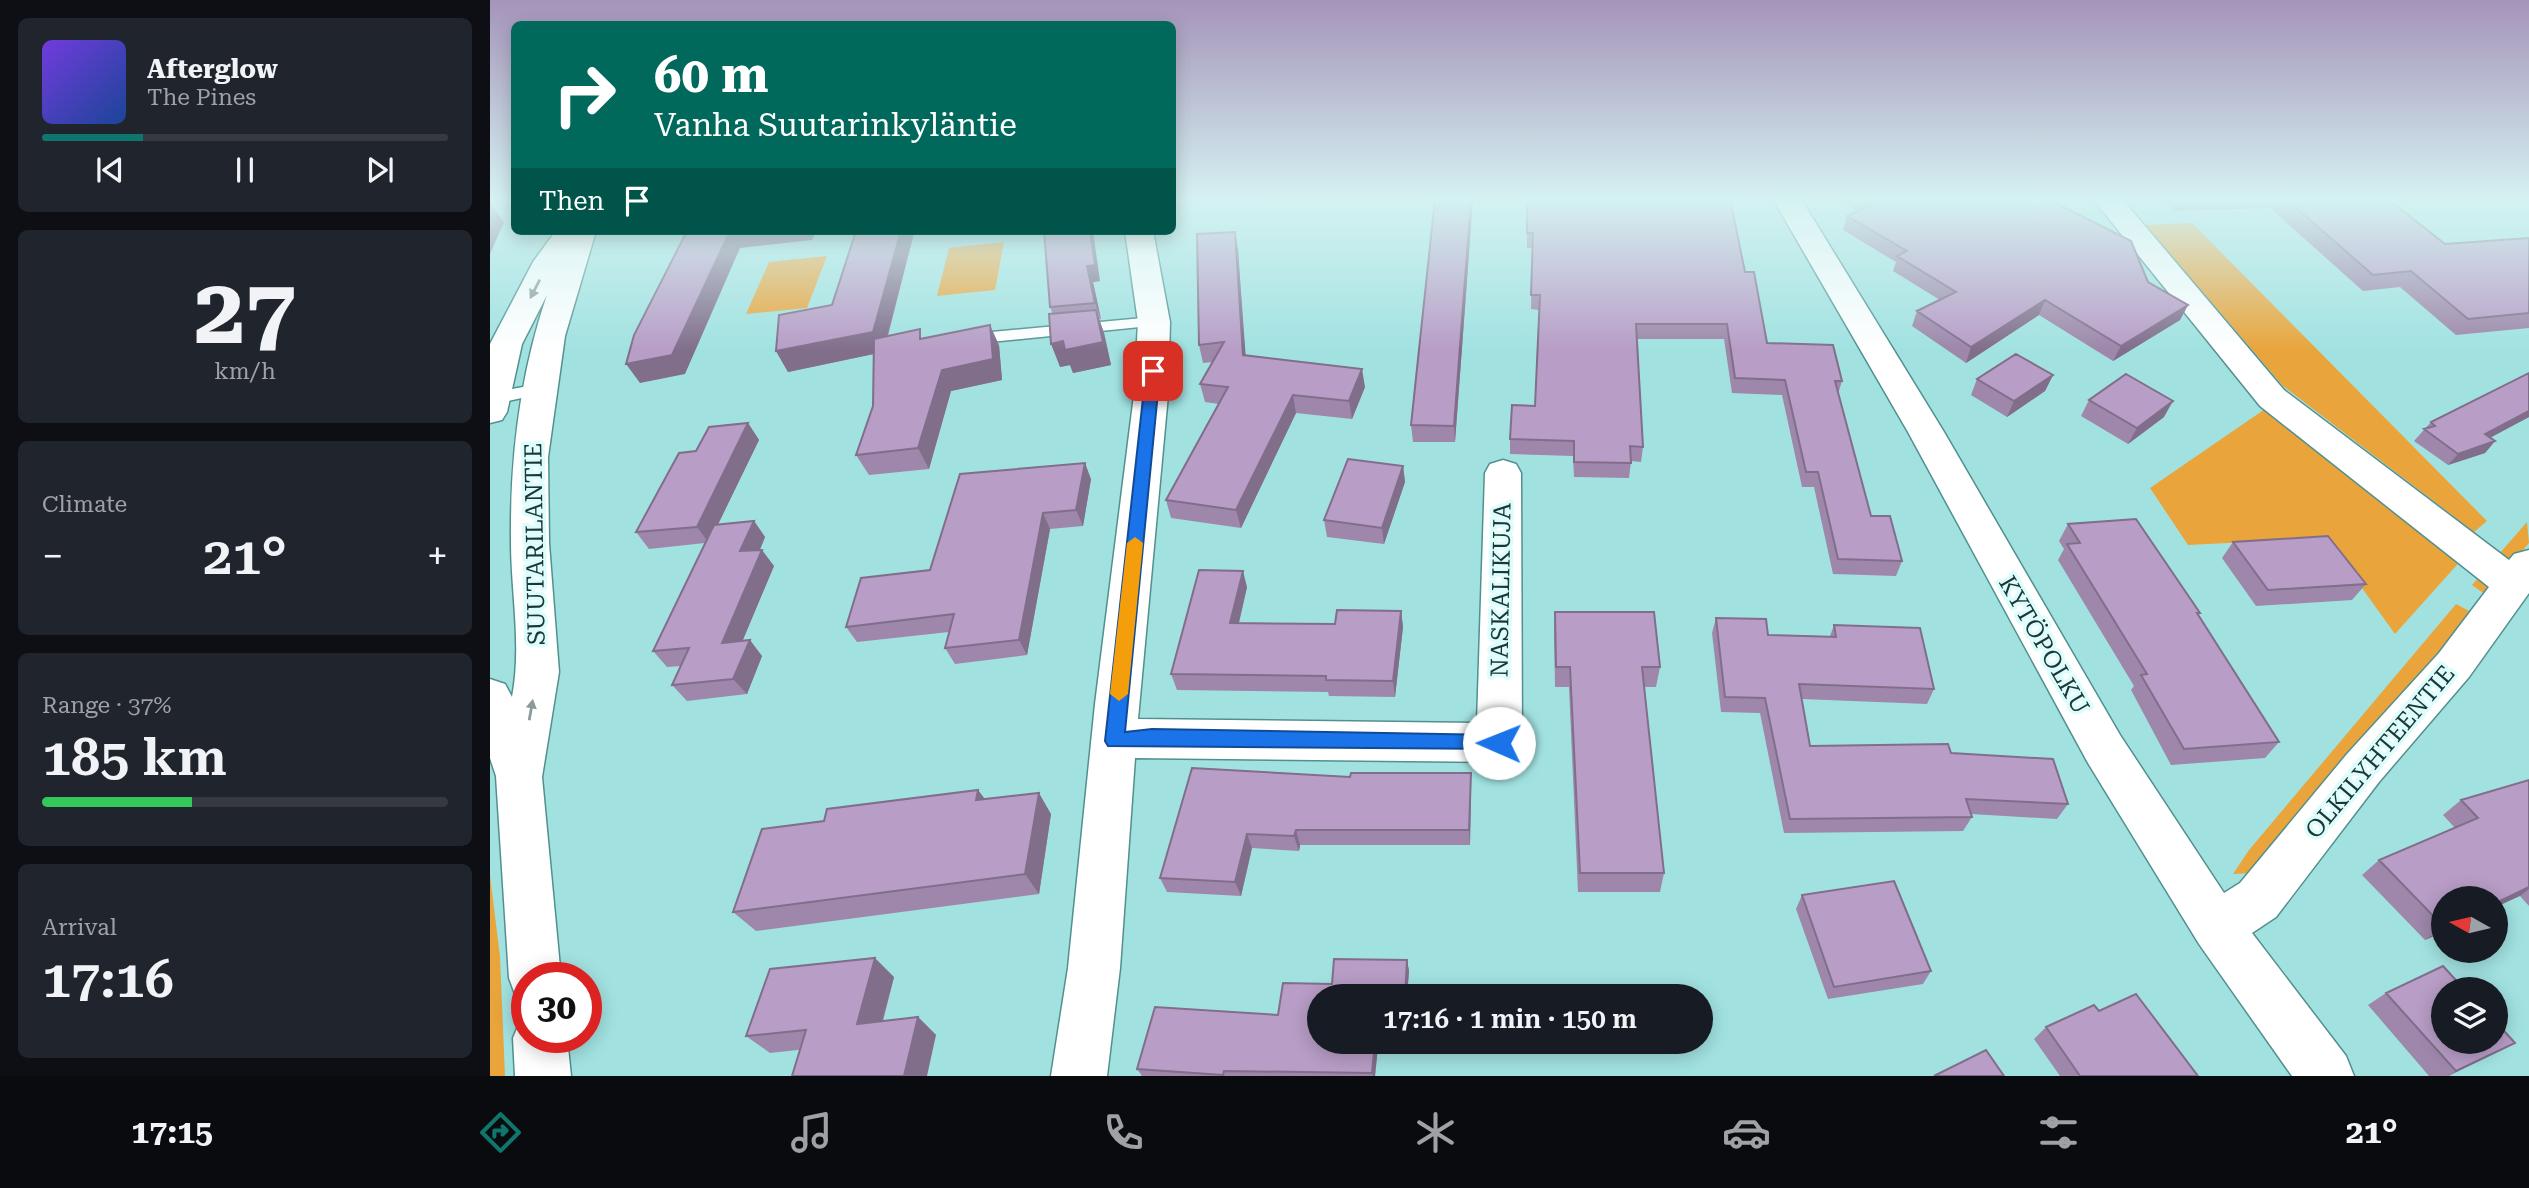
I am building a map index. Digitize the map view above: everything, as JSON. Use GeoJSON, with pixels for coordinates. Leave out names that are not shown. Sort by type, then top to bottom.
{"type":"FeatureCollection","features":[{"type":"Feature","properties":{"kind":"street"},"geometry":{"type":"LineString","coordinates":[[491,403],[506,344],[557,249]]}},
{"type":"Feature","properties":{"kind":"street","name":"SUUTARILANTIE"},"geometry":{"type":"LineString","coordinates":[[534,962],[519,777],[538,672],[530,543],[530,457],[538,389],[549,336],[576,249]]}},
{"type":"Feature","properties":{"kind":"street"},"geometry":{"type":"LineString","coordinates":[[1079,1076],[1094,968],[1151,395],[1154,322],[1142,249]]}},
{"type":"Feature","properties":{"kind":"street","name":"KYTÖPOLKU"},"geometry":{"type":"LineString","coordinates":[[1817,249],[1926,432],[2104,749],[2217,927],[2326,1076]]}},
{"type":"Feature","properties":{"kind":"street"},"geometry":{"type":"LineString","coordinates":[[2149,249],[2272,398],[2520,572]]}},
{"type":"Feature","properties":{"kind":"street","name":"NASKALIKUJA"},"geometry":{"type":"LineString","coordinates":[[1115,741],[1152,737],[1499,743],[1503,473]]}},
{"type":"Feature","properties":{"kind":"street","name":"OLKILYHTEENTIE"},"geometry":{"type":"LineString","coordinates":[[2217,927],[2258,900],[2363,768],[2454,665],[2520,572]]}},
{"type":"Feature","properties":{"kind":"street","name":"SUUTARILANTIE"},"geometry":{"type":"LineString","coordinates":[[490,697],[519,777]]}},
{"type":"Feature","properties":{"kind":"street"},"geometry":{"type":"LineString","coordinates":[[541,1053],[543,1076]]}},
{"type":"Feature","properties":{"kind":"lane"},"geometry":{"type":"LineString","coordinates":[[950,340],[1154,322]]}},
{"type":"Feature","properties":{"kind":"lane"},"geometry":{"type":"LineString","coordinates":[[491,403],[538,389]]}},
{"type":"Feature","properties":{"kind":"shaded area"},"geometry":{"type":"Polygon","coordinates":[[[949,249],[1003,249],[995,290],[937,296],[949,249]]]}},
{"type":"Feature","properties":{"kind":"shaded area"},"geometry":{"type":"Polygon","coordinates":[[[2166,249],[2218,249],[2487,521],[2474,532],[2283,386],[2166,249]]]}},
{"type":"Feature","properties":{"kind":"shaded area"},"geometry":{"type":"Polygon","coordinates":[[[827,256],[807,308],[746,314],[769,262],[827,256]]]}},
{"type":"Feature","properties":{"kind":"shaded area"},"geometry":{"type":"Polygon","coordinates":[[[2268,407],[2464,557],[2395,634],[2326,538],[2188,545],[2150,488],[2268,407]]]}},
{"type":"Feature","properties":{"kind":"shaded area"},"geometry":{"type":"Polygon","coordinates":[[[2527,522],[2529,543],[2486,595],[2472,585],[2527,522]]]}},
{"type":"Feature","properties":{"kind":"shaded area"},"geometry":{"type":"Polygon","coordinates":[[[2456,604],[2473,613],[2255,873],[2233,874],[2249,850],[2456,604]]]}},
{"type":"Feature","properties":{"kind":"shaded area"},"geometry":{"type":"Polygon","coordinates":[[[490,875],[500,957],[505,1076],[490,1076],[490,875]]]}},
{"type":"Feature","properties":{"kind":"building"},"geometry":{"type":"Polygon","coordinates":[[[678,249],[721,249],[672,355],[626,364],[634,335],[678,249]]]}},
{"type":"Feature","properties":{"kind":"building"},"geometry":{"type":"Polygon","coordinates":[[[850,249],[896,249],[873,332],[776,351],[779,315],[832,305],[850,249]]]}},
{"type":"Feature","properties":{"kind":"building"},"geometry":{"type":"Polygon","coordinates":[[[1045,249],[1093,249],[1095,265],[1087,266],[1095,303],[1050,307],[1045,249]]]}},
{"type":"Feature","properties":{"kind":"building"},"geometry":{"type":"Polygon","coordinates":[[[1197,249],[1236,249],[1243,355],[1362,369],[1349,401],[1293,395],[1236,510],[1166,500],[1228,387],[1200,384],[1224,342],[1199,345],[1197,249]]]}},
{"type":"Feature","properties":{"kind":"building"},"geometry":{"type":"Polygon","coordinates":[[[1430,249],[1467,249],[1454,426],[1411,425],[1430,249]]]}},
{"type":"Feature","properties":{"kind":"building"},"geometry":{"type":"Polygon","coordinates":[[[1532,249],[1740,249],[1745,272],[1754,272],[1767,343],[1833,345],[1842,381],[1835,381],[1871,516],[1890,516],[1902,561],[1838,559],[1818,472],[1806,472],[1785,380],[1735,378],[1727,324],[1636,324],[1643,447],[1630,446],[1631,463],[1574,462],[1574,441],[1510,439],[1512,405],[1535,406],[1540,295],[1531,295],[1532,249]]]}},
{"type":"Feature","properties":{"kind":"building"},"geometry":{"type":"Polygon","coordinates":[[[1904,249],[2134,249],[2148,282],[2188,305],[2121,346],[2045,300],[1971,347],[1917,311],[1956,292],[1897,256],[1907,251],[1904,249]]]}},
{"type":"Feature","properties":{"kind":"building"},"geometry":{"type":"Polygon","coordinates":[[[2343,249],[2529,249],[2529,313],[2468,319],[2411,271],[2373,275],[2343,249]]]}},
{"type":"Feature","properties":{"kind":"building"},"geometry":{"type":"Polygon","coordinates":[[[1096,310],[1103,342],[1065,350],[1063,341],[1051,344],[1049,314],[1096,310]]]}},
{"type":"Feature","properties":{"kind":"building"},"geometry":{"type":"Polygon","coordinates":[[[990,325],[993,359],[942,370],[918,448],[856,455],[873,406],[874,339],[920,329],[920,339],[990,325]]]}},
{"type":"Feature","properties":{"kind":"building"},"geometry":{"type":"Polygon","coordinates":[[[2016,354],[2053,375],[2014,401],[1977,379],[2016,354]]]}},
{"type":"Feature","properties":{"kind":"building"},"geometry":{"type":"Polygon","coordinates":[[[2529,373],[2529,411],[2485,434],[2495,441],[2458,454],[2424,429],[2435,426],[2431,422],[2529,373]]]}},
{"type":"Feature","properties":{"kind":"building"},"geometry":{"type":"Polygon","coordinates":[[[2126,374],[2173,401],[2137,428],[2089,400],[2126,374]]]}},
{"type":"Feature","properties":{"kind":"building"},"geometry":{"type":"Polygon","coordinates":[[[748,423],[697,527],[636,532],[679,453],[696,451],[709,427],[748,423]]]}},
{"type":"Feature","properties":{"kind":"building"},"geometry":{"type":"Polygon","coordinates":[[[1348,459],[1403,466],[1382,528],[1324,520],[1348,459]]]}},
{"type":"Feature","properties":{"kind":"building"},"geometry":{"type":"Polygon","coordinates":[[[1085,463],[1076,510],[1043,513],[1019,640],[945,648],[954,614],[846,627],[861,578],[930,570],[960,474],[1085,463]]]}},
{"type":"Feature","properties":{"kind":"building"},"geometry":{"type":"Polygon","coordinates":[[[2136,519],[2200,613],[2197,613],[2279,742],[2184,749],[2141,675],[2147,674],[2067,544],[2080,543],[2068,524],[2136,519]]]}},
{"type":"Feature","properties":{"kind":"building"},"geometry":{"type":"Polygon","coordinates":[[[754,521],[740,551],[762,550],[722,643],[750,640],[733,679],[672,685],[689,648],[653,651],[714,525],[754,521]]]}},
{"type":"Feature","properties":{"kind":"building"},"geometry":{"type":"Polygon","coordinates":[[[2328,536],[2366,584],[2268,590],[2233,542],[2328,536]]]}},
{"type":"Feature","properties":{"kind":"building"},"geometry":{"type":"Polygon","coordinates":[[[1199,570],[1243,571],[1230,623],[1335,624],[1337,610],[1401,611],[1393,681],[1326,680],[1326,676],[1171,674],[1199,570]]]}},
{"type":"Feature","properties":{"kind":"building"},"geometry":{"type":"Polygon","coordinates":[[[1555,612],[1654,612],[1660,667],[1642,667],[1664,873],[1580,873],[1570,667],[1556,667],[1555,612]]]}},
{"type":"Feature","properties":{"kind":"building"},"geometry":{"type":"Polygon","coordinates":[[[1716,618],[1766,619],[1768,635],[1836,637],[1834,625],[1920,628],[1934,689],[1799,684],[1810,746],[1948,744],[1951,753],[2053,759],[2068,804],[1966,799],[1972,817],[1790,819],[1765,698],[1725,697],[1716,618]]]}},
{"type":"Feature","properties":{"kind":"building"},"geometry":{"type":"Polygon","coordinates":[[[1192,768],[1350,777],[1351,773],[1471,773],[1469,830],[1296,830],[1294,836],[1247,834],[1235,882],[1160,878],[1192,768]]]}},
{"type":"Feature","properties":{"kind":"building"},"geometry":{"type":"Polygon","coordinates":[[[2529,780],[2529,887],[2508,897],[2508,886],[2431,886],[2431,914],[2379,860],[2478,818],[2461,800],[2529,780]]]}},
{"type":"Feature","properties":{"kind":"building"},"geometry":{"type":"Polygon","coordinates":[[[978,790],[976,800],[1039,793],[1025,874],[733,912],[762,829],[824,821],[827,809],[978,790]]]}},
{"type":"Feature","properties":{"kind":"building"},"geometry":{"type":"Polygon","coordinates":[[[1894,881],[1931,971],[1834,987],[1802,895],[1894,881]]]}},
{"type":"Feature","properties":{"kind":"building"},"geometry":{"type":"Polygon","coordinates":[[[875,958],[857,1024],[918,1017],[904,1076],[792,1076],[806,1030],[746,1036],[770,969],[875,958]]]}},
{"type":"Feature","properties":{"kind":"building"},"geometry":{"type":"Polygon","coordinates":[[[1334,959],[1407,960],[1406,984],[1332,984],[1334,959]]]}},
{"type":"Feature","properties":{"kind":"building"},"geometry":{"type":"Polygon","coordinates":[[[2443,966],[2453,977],[2431,977],[2431,1043],[2386,993],[2443,966]]]}},
{"type":"Feature","properties":{"kind":"building"},"geometry":{"type":"Polygon","coordinates":[[[1283,983],[1332,984],[1307,984],[1307,1054],[1374,1054],[1372,1073],[1224,1071],[1223,1075],[1137,1069],[1155,1007],[1278,1015],[1283,983]]]}},
{"type":"Feature","properties":{"kind":"building"},"geometry":{"type":"Polygon","coordinates":[[[2136,994],[2198,1076],[2080,1076],[2046,1027],[2094,1005],[2099,1011],[2136,994]]]}},
{"type":"Feature","properties":{"kind":"building"},"geometry":{"type":"Polygon","coordinates":[[[2508,1035],[2515,1043],[2508,1046],[2508,1035]]]}},
{"type":"Feature","properties":{"kind":"building"},"geometry":{"type":"Polygon","coordinates":[[[1986,1050],[2004,1076],[1934,1076],[1986,1050]]]}},
{"type":"Feature","properties":{"kind":"building"},"geometry":{"type":"Polygon","coordinates":[[[2441,1054],[2492,1054],[2456,1071],[2441,1054]]]}},
{"type":"Feature","properties":{"kind":"slow traffic"},"geometry":{"type":"LineString","coordinates":[[1119,694],[1135,543]]}},
{"type":"Feature","properties":{"kind":"route"},"geometry":{"type":"LineString","coordinates":[[1153,371],[1115,741],[1152,737],[1499,743]]}}]}
